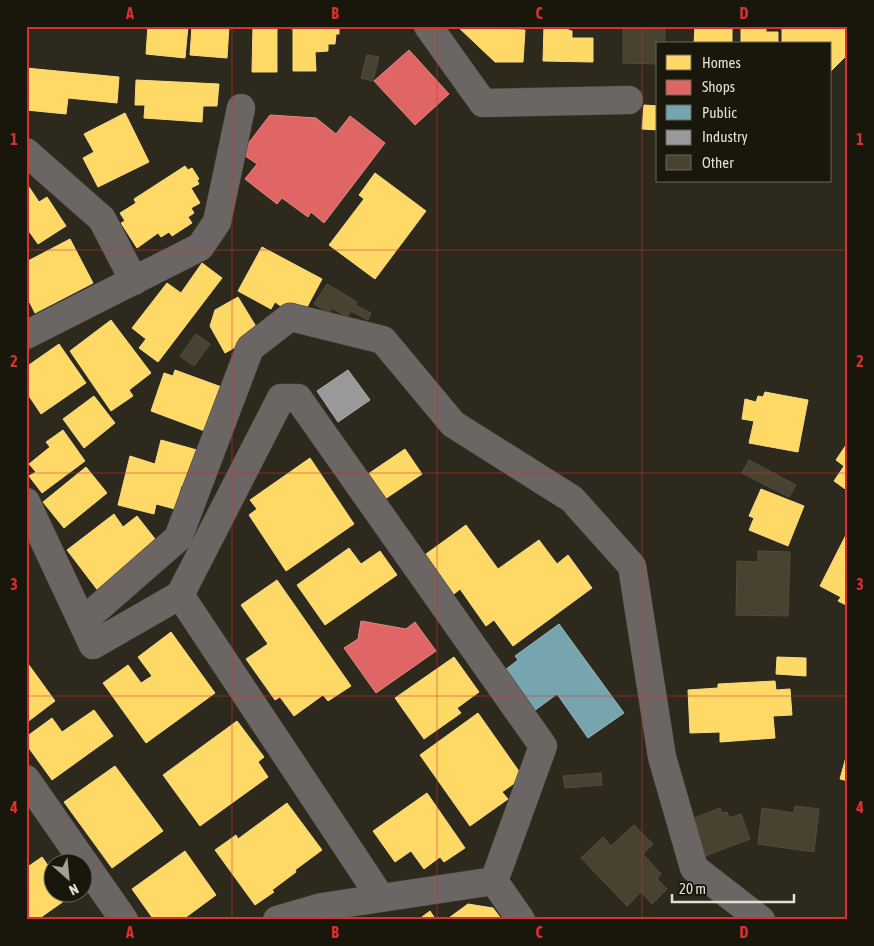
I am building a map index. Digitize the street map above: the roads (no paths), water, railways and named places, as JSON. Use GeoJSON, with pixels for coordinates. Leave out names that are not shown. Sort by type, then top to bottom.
{"type":"FeatureCollection","features":[{"type":"Feature","properties":{"kind":"street"},"geometry":{"type":"LineString","coordinates":[[428,26],[483,103],[629,100]]}},
{"type":"Feature","properties":{"kind":"street"},"geometry":{"type":"LineString","coordinates":[[26,335],[200,247],[217,222],[241,108]]}},
{"type":"Feature","properties":{"kind":"street"},"geometry":{"type":"LineString","coordinates":[[26,152],[102,219],[134,281]]}},
{"type":"Feature","properties":{"kind":"street"},"geometry":{"type":"LineString","coordinates":[[82,622],[178,538],[250,348],[290,317],[383,340],[453,424],[572,499],[632,566],[662,757],[694,868],[761,920]]}},
{"type":"Feature","properties":{"kind":"street"},"geometry":{"type":"LineString","coordinates":[[26,502],[93,645],[180,595],[281,398],[298,398],[543,746],[494,881]]}},
{"type":"Feature","properties":{"kind":"street"},"geometry":{"type":"LineString","coordinates":[[180,595],[381,898]]}},
{"type":"Feature","properties":{"kind":"street"},"geometry":{"type":"LineString","coordinates":[[26,779],[124,920]]}},
{"type":"Feature","properties":{"kind":"street"},"geometry":{"type":"LineString","coordinates":[[277,920],[322,907],[494,881]]}},
{"type":"Feature","properties":{"kind":"street"},"geometry":{"type":"LineString","coordinates":[[494,881],[521,920]]}}]}
